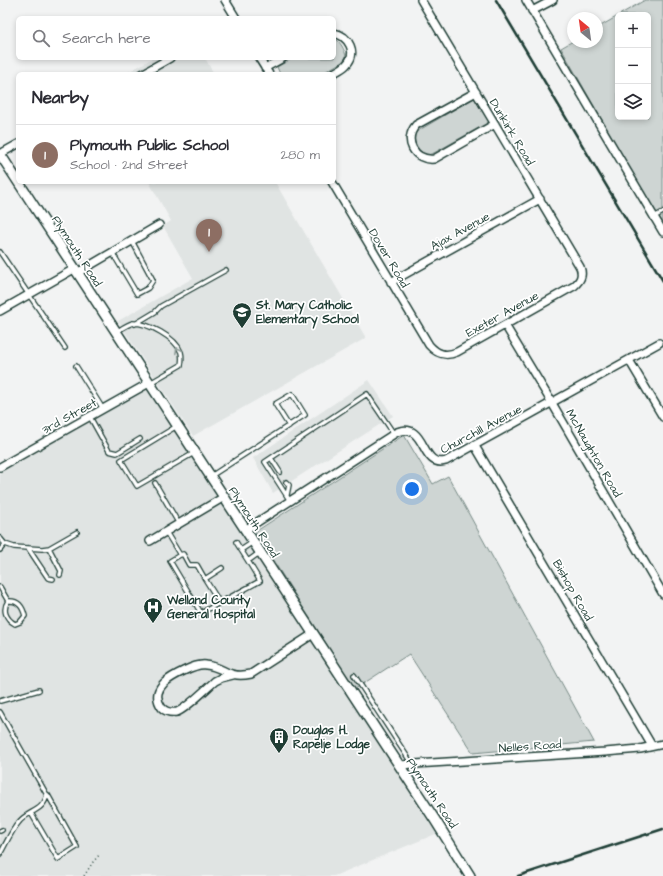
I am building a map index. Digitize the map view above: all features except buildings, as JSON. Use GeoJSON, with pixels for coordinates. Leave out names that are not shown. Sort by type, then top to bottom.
{"type":"FeatureCollection","features":[{"type":"Feature","properties":{"kind":"street"},"geometry":{"type":"LineString","coordinates":[[225,0],[235,16]]}},
{"type":"Feature","properties":{"kind":"street","name":"Dunkirk Road"},"geometry":{"type":"LineString","coordinates":[[422,0],[580,267],[582,276]]}},
{"type":"Feature","properties":{"kind":"street"},"geometry":{"type":"LineString","coordinates":[[526,0],[663,232]]}},
{"type":"Feature","properties":{"kind":"street"},"geometry":{"type":"LineString","coordinates":[[532,12],[553,0]]}},
{"type":"Feature","properties":{"kind":"street"},"geometry":{"type":"LineString","coordinates":[[335,72],[346,65],[350,60],[351,53],[346,39],[340,34],[336,33]]}},
{"type":"Feature","properties":{"kind":"street"},"geometry":{"type":"LineString","coordinates":[[146,72],[166,60]]}},
{"type":"Feature","properties":{"kind":"street"},"geometry":{"type":"LineString","coordinates":[[260,60],[267,71],[281,60]]}},
{"type":"Feature","properties":{"kind":"street"},"geometry":{"type":"LineString","coordinates":[[476,92],[416,126],[410,137],[412,149],[421,157],[434,159],[495,124]]}},
{"type":"Feature","properties":{"kind":"street"},"geometry":{"type":"LineString","coordinates":[[0,154],[16,145]]}},
{"type":"Feature","properties":{"kind":"street","name":"Plymouth Road"},"geometry":{"type":"LineString","coordinates":[[0,154],[16,179]]}},
{"type":"Feature","properties":{"kind":"street","name":"Plymouth Road"},"geometry":{"type":"LineString","coordinates":[[19,184],[470,876]]}},
{"type":"Feature","properties":{"kind":"street","name":"Dover Road"},"geometry":{"type":"LineString","coordinates":[[333,184],[429,344]]}},
{"type":"Feature","properties":{"kind":"street","name":"Ajax Avenue"},"geometry":{"type":"LineString","coordinates":[[391,282],[540,199]]}},
{"type":"Feature","properties":{"kind":"street"},"geometry":{"type":"LineString","coordinates":[[0,311],[112,252],[159,225]]}},
{"type":"Feature","properties":{"kind":"street","name":"Exeter Avenue"},"geometry":{"type":"LineString","coordinates":[[429,344],[438,353],[444,355],[451,354],[574,286],[579,282],[582,276]]}},
{"type":"Feature","properties":{"kind":"street","name":"McNaughton Road"},"geometry":{"type":"LineString","coordinates":[[505,325],[663,594]]}},
{"type":"Feature","properties":{"kind":"street","name":"Churchill Avenue"},"geometry":{"type":"LineString","coordinates":[[245,530],[288,498],[394,434],[403,430],[412,431],[417,436],[430,457],[434,460],[440,462],[451,459],[659,343]]}},
{"type":"Feature","properties":{"kind":"street"},"geometry":{"type":"LineString","coordinates":[[629,360],[663,418]]}},
{"type":"Feature","properties":{"kind":"street","name":"3rd Street"},"geometry":{"type":"LineString","coordinates":[[0,467],[90,418],[149,383]]}},
{"type":"Feature","properties":{"kind":"street","name":"Bishop Road"},"geometry":{"type":"LineString","coordinates":[[475,446],[652,746]]}},
{"type":"Feature","properties":{"kind":"street"},"geometry":{"type":"LineString","coordinates":[[150,541],[224,498]]}},
{"type":"Feature","properties":{"kind":"street"},"geometry":{"type":"LineString","coordinates":[[233,675],[203,664],[196,666],[162,685],[158,695],[160,704],[164,710],[169,712],[178,711],[215,681],[227,676],[245,675],[256,671],[313,634]]}},
{"type":"Feature","properties":{"kind":"street","name":"Nelles Road"},"geometry":{"type":"LineString","coordinates":[[398,765],[605,752],[663,744]]}},
{"type":"Feature","properties":{"kind":"lane"},"geometry":{"type":"LineString","coordinates":[[654,217],[663,212]]}},
{"type":"Feature","properties":{"kind":"lane"},"geometry":{"type":"LineString","coordinates":[[112,252],[137,294],[148,288],[153,280],[131,241]]}},
{"type":"Feature","properties":{"kind":"lane"},"geometry":{"type":"LineString","coordinates":[[0,252],[30,294],[44,318],[65,348]]}},
{"type":"Feature","properties":{"kind":"lane"},"geometry":{"type":"LineString","coordinates":[[115,332],[131,324],[135,324],[155,312],[161,306],[226,270]]}},
{"type":"Feature","properties":{"kind":"lane"},"geometry":{"type":"LineString","coordinates":[[135,324],[160,331],[175,343],[182,358],[181,364],[149,383]]}},
{"type":"Feature","properties":{"kind":"lane"},"geometry":{"type":"LineString","coordinates":[[76,366],[104,410]]}},
{"type":"Feature","properties":{"kind":"lane"},"geometry":{"type":"LineString","coordinates":[[211,477],[289,426],[305,415],[292,394],[275,404],[289,426]]}},
{"type":"Feature","properties":{"kind":"lane"},"geometry":{"type":"LineString","coordinates":[[288,498],[265,462],[367,394],[394,434]]}},
{"type":"Feature","properties":{"kind":"lane"},"geometry":{"type":"LineString","coordinates":[[90,418],[109,451],[116,453],[140,439]]}},
{"type":"Feature","properties":{"kind":"lane"},"geometry":{"type":"LineString","coordinates":[[177,426],[121,460],[136,486],[195,453]]}},
{"type":"Feature","properties":{"kind":"lane"},"geometry":{"type":"LineString","coordinates":[[271,458],[280,472]]}},
{"type":"Feature","properties":{"kind":"lane"},"geometry":{"type":"LineString","coordinates":[[155,482],[179,524]]}},
{"type":"Feature","properties":{"kind":"lane"},"geometry":{"type":"LineString","coordinates":[[286,482],[289,485],[288,498]]}},
{"type":"Feature","properties":{"kind":"lane"},"geometry":{"type":"LineString","coordinates":[[0,538],[5,544],[28,548],[49,548],[77,532]]}},
{"type":"Feature","properties":{"kind":"lane"},"geometry":{"type":"LineString","coordinates":[[166,532],[180,555],[183,554],[189,565],[197,566],[220,603]]}},
{"type":"Feature","properties":{"kind":"lane"},"geometry":{"type":"LineString","coordinates":[[180,555],[170,561],[201,614],[260,581],[236,542]]}},
{"type":"Feature","properties":{"kind":"lane"},"geometry":{"type":"LineString","coordinates":[[241,550],[253,542]]}},
{"type":"Feature","properties":{"kind":"lane"},"geometry":{"type":"LineString","coordinates":[[0,550],[5,544]]}},
{"type":"Feature","properties":{"kind":"lane"},"geometry":{"type":"LineString","coordinates":[[28,548],[48,578],[53,579]]}},
{"type":"Feature","properties":{"kind":"lane"},"geometry":{"type":"LineString","coordinates":[[49,548],[62,571],[60,575]]}},
{"type":"Feature","properties":{"kind":"lane"},"geometry":{"type":"LineString","coordinates":[[248,561],[260,553]]}},
{"type":"Feature","properties":{"kind":"lane"},"geometry":{"type":"LineString","coordinates":[[205,579],[222,568]]}},
{"type":"Feature","properties":{"kind":"lane"},"geometry":{"type":"LineString","coordinates":[[0,587],[8,601]]}},
{"type":"Feature","properties":{"kind":"lane"},"geometry":{"type":"LineString","coordinates":[[0,609],[5,606],[8,601]]}},
{"type":"Feature","properties":{"kind":"lane"},"geometry":{"type":"LineString","coordinates":[[5,606],[7,617],[12,623],[20,622],[24,619],[25,616],[23,609],[18,603],[8,601]]}},
{"type":"Feature","properties":{"kind":"lane"},"geometry":{"type":"LineString","coordinates":[[354,675],[413,764]]}},
{"type":"Feature","properties":{"kind":"lane"},"geometry":{"type":"LineString","coordinates":[[0,701],[39,690]]}},
{"type":"Feature","properties":{"kind":"lane"},"geometry":{"type":"LineString","coordinates":[[0,712],[77,847],[58,859],[31,813]]}},
{"type":"Feature","properties":{"kind":"lane"},"geometry":{"type":"LineString","coordinates":[[0,854],[17,824],[23,817],[45,803],[47,795]]}},
{"type":"Feature","properties":{"kind":"path"},"geometry":{"type":"LineString","coordinates":[[84,876],[100,854]]}},
{"type":"Feature","properties":{"kind":"shaded area"},"geometry":{"type":"Polygon","coordinates":[[[645,0],[663,0],[663,227],[561,48],[567,44],[567,48],[603,48],[603,25],[615,18],[615,120],[651,120],[651,12],[624,12],[645,0]]]}},
{"type":"Feature","properties":{"kind":"shaded area"},"geometry":{"type":"Polygon","coordinates":[[[336,39],[345,52],[346,57],[342,62],[324,72],[279,72],[277,67],[289,60],[336,60],[336,39]]]}},
{"type":"Feature","properties":{"kind":"shaded area"},"geometry":{"type":"Polygon","coordinates":[[[150,60],[206,60],[213,72],[128,72],[150,60]]]}},
{"type":"Feature","properties":{"kind":"shaded area"},"geometry":{"type":"Polygon","coordinates":[[[474,98],[489,122],[434,153],[428,155],[424,154],[418,149],[414,139],[416,132],[474,98]]]}},
{"type":"Feature","properties":{"kind":"shaded area","name":"St. Mary Catholic Elementary School"},"geometry":{"type":"Polygon","coordinates":[[[150,184],[276,184],[366,338],[193,436],[118,321],[193,278],[163,226],[171,221],[150,184]]]}},
{"type":"Feature","properties":{"kind":"shaded area"},"geometry":{"type":"Polygon","coordinates":[[[369,380],[393,416],[273,493],[253,458],[369,380]]]}},
{"type":"Feature","properties":{"kind":"shaded area","name":"Welland County General Hospital"},"geometry":{"type":"Polygon","coordinates":[[[149,383],[443,831],[334,876],[0,876],[0,467],[149,383]]]}},
{"type":"Feature","properties":{"kind":"shaded area"},"geometry":{"type":"Polygon","coordinates":[[[404,435],[433,484],[448,476],[594,742],[473,753],[409,654],[355,689],[255,532],[404,435]]]}},
{"type":"Feature","properties":{"kind":"railway"},"geometry":{"type":"LineString","coordinates":[[496,0],[663,281]]}},
{"type":"Feature","properties":{"kind":"railway"},"geometry":{"type":"LineString","coordinates":[[518,876],[663,829]]}},
{"type":"Feature","properties":{"kind":"place","name":"Plymouth Public School"},"geometry":{"type":"Point","coordinates":[209,252]}},
{"type":"Feature","properties":{"kind":"place","name":"St. Mary Catholic Elementary School"},"geometry":{"type":"Point","coordinates":[242,329]}},
{"type":"Feature","properties":{"kind":"place","name":"Welland County General Hospital"},"geometry":{"type":"Point","coordinates":[153,624]}},
{"type":"Feature","properties":{"kind":"place","name":"Douglas H. Rapelje Lodge"},"geometry":{"type":"Point","coordinates":[279,754]}}]}
